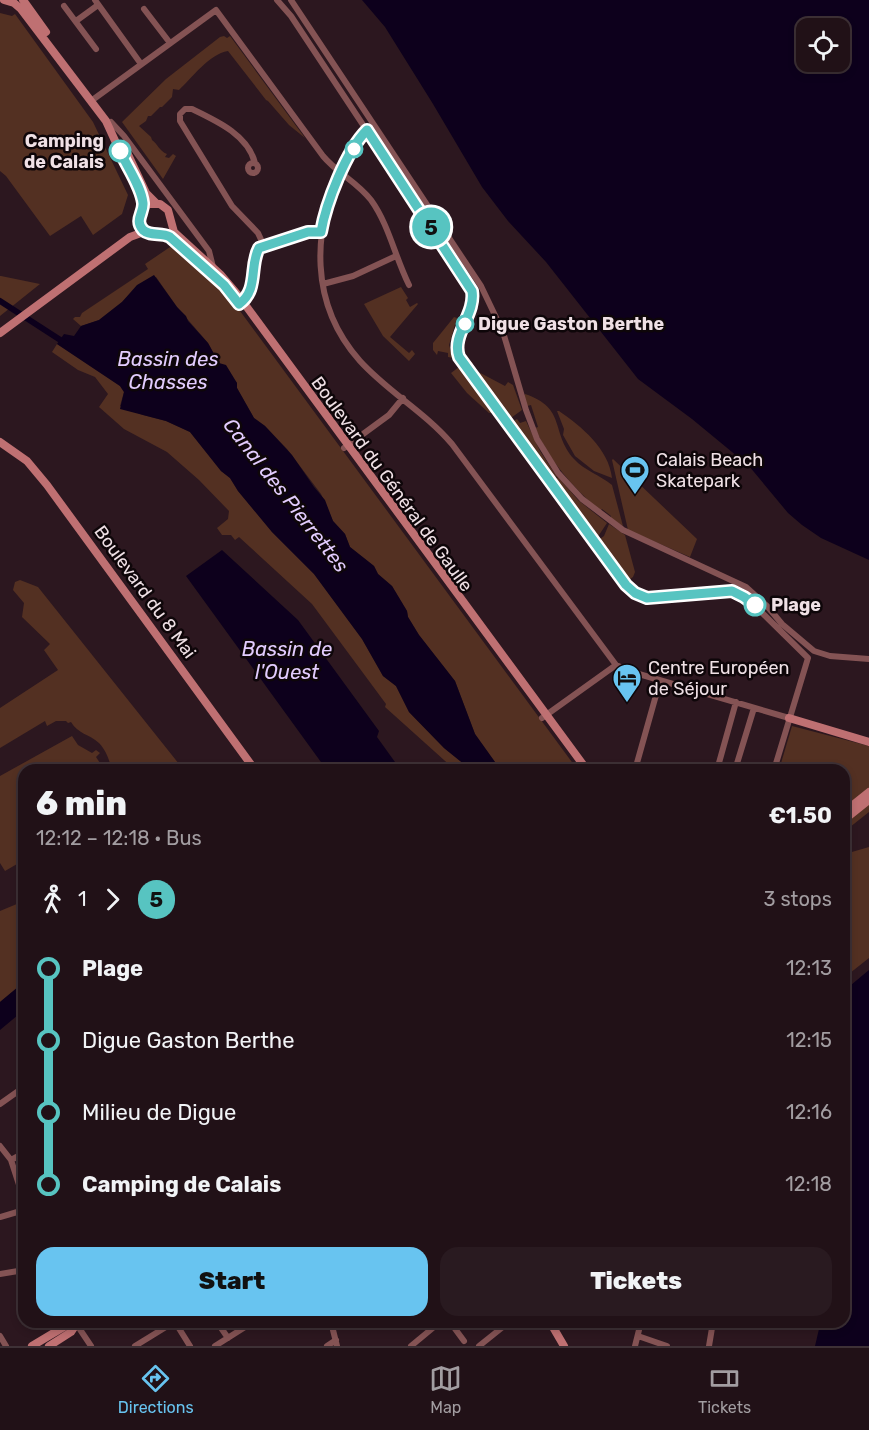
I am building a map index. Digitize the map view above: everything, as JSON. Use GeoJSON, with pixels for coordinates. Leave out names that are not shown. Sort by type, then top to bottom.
{"type":"FeatureCollection","features":[{"type":"Feature","properties":{"kind":"street","name":"Boulevard du Général de Gaulle"},"geometry":{"type":"LineString","coordinates":[[4,0],[14,3],[21,9],[139,156],[208,251],[213,267]]}},
{"type":"Feature","properties":{"kind":"street","name":"Boulevard du Général de Gaulle"},"geometry":{"type":"LineString","coordinates":[[23,0],[93,100],[146,193],[156,202]]}},
{"type":"Feature","properties":{"kind":"street"},"geometry":{"type":"LineString","coordinates":[[277,0],[291,16],[472,291],[472,307],[457,344],[459,357],[629,588],[637,595],[647,598],[723,591],[738,593],[750,600],[808,658],[776,764]]}},
{"type":"Feature","properties":{"kind":"street"},"geometry":{"type":"LineString","coordinates":[[291,0],[481,286],[504,332],[534,432],[558,473],[587,504],[623,530],[746,587],[807,647],[824,655],[869,659]]}},
{"type":"Feature","properties":{"kind":"street"},"geometry":{"type":"LineString","coordinates":[[76,21],[96,3],[141,64]]}},
{"type":"Feature","properties":{"kind":"street"},"geometry":{"type":"LineString","coordinates":[[64,6],[96,48]]}},
{"type":"Feature","properties":{"kind":"street"},"geometry":{"type":"LineString","coordinates":[[144,9],[170,44]]}},
{"type":"Feature","properties":{"kind":"street"},"geometry":{"type":"LineString","coordinates":[[93,100],[216,10],[323,156],[356,184],[372,202],[384,224],[409,285]]}},
{"type":"Feature","properties":{"kind":"street"},"geometry":{"type":"LineString","coordinates":[[255,164],[249,147],[240,137],[192,109],[185,109],[180,114],[180,121],[230,204],[258,233],[264,246]]}},
{"type":"Feature","properties":{"kind":"street","name":"Boulevard du Général de Gaulle"},"geometry":{"type":"LineString","coordinates":[[111,122],[127,159],[143,208]]}},
{"type":"Feature","properties":{"kind":"street"},"geometry":{"type":"LineString","coordinates":[[367,130],[341,173],[329,200],[321,232],[320,264],[323,284],[335,321],[352,351],[374,374],[432,423],[459,452],[616,665],[660,681],[869,742]]}},
{"type":"Feature","properties":{"kind":"street"},"geometry":{"type":"LineString","coordinates":[[127,159],[139,156]]}},
{"type":"Feature","properties":{"kind":"street"},"geometry":{"type":"LineString","coordinates":[[3,331],[130,237],[139,221],[140,213],[148,204],[156,202],[167,209],[170,221],[168,227],[160,233],[130,237]]}},
{"type":"Feature","properties":{"kind":"street"},"geometry":{"type":"LineString","coordinates":[[139,221],[143,229],[149,233]]}},
{"type":"Feature","properties":{"kind":"street","name":"Boulevard du Général de Gaulle"},"geometry":{"type":"LineString","coordinates":[[170,221],[174,232],[228,281],[241,303],[582,764]]}},
{"type":"Feature","properties":{"kind":"street"},"geometry":{"type":"LineString","coordinates":[[241,303],[250,291],[257,252],[264,246],[308,232],[321,232]]}},
{"type":"Feature","properties":{"kind":"street","name":"Boulevard du Général de Gaulle"},"geometry":{"type":"LineString","coordinates":[[160,233],[170,237],[241,303]]}},
{"type":"Feature","properties":{"kind":"street"},"geometry":{"type":"LineString","coordinates":[[323,284],[352,276],[396,256]]}},
{"type":"Feature","properties":{"kind":"street"},"geometry":{"type":"LineString","coordinates":[[346,446],[389,415],[403,398]]}},
{"type":"Feature","properties":{"kind":"street","name":"Boulevard du 8 Mai"},"geometry":{"type":"LineString","coordinates":[[0,442],[27,461],[41,477],[251,764]]}},
{"type":"Feature","properties":{"kind":"street"},"geometry":{"type":"LineString","coordinates":[[545,716],[616,665]]}},
{"type":"Feature","properties":{"kind":"street"},"geometry":{"type":"LineString","coordinates":[[637,764],[660,681]]}},
{"type":"Feature","properties":{"kind":"street"},"geometry":{"type":"LineString","coordinates":[[719,764],[736,702]]}},
{"type":"Feature","properties":{"kind":"street"},"geometry":{"type":"LineString","coordinates":[[737,764],[754,708]]}},
{"type":"Feature","properties":{"kind":"street","name":"Boulevard du Général de Gaulle"},"geometry":{"type":"LineString","coordinates":[[545,716],[576,764]]}},
{"type":"Feature","properties":{"kind":"street"},"geometry":{"type":"LineString","coordinates":[[850,807],[869,792]]}},
{"type":"Feature","properties":{"kind":"street"},"geometry":{"type":"LineString","coordinates":[[850,815],[869,800]]}},
{"type":"Feature","properties":{"kind":"street"},"geometry":{"type":"LineString","coordinates":[[0,1104],[18,1091]]}},
{"type":"Feature","properties":{"kind":"street"},"geometry":{"type":"LineString","coordinates":[[0,1146],[11,1160],[18,1182]]}},
{"type":"Feature","properties":{"kind":"street"},"geometry":{"type":"LineString","coordinates":[[11,1160],[18,1156]]}},
{"type":"Feature","properties":{"kind":"street"},"geometry":{"type":"LineString","coordinates":[[0,1217],[18,1212]]}},
{"type":"Feature","properties":{"kind":"street"},"geometry":{"type":"LineString","coordinates":[[0,1274],[18,1271]]}},
{"type":"Feature","properties":{"kind":"street"},"geometry":{"type":"LineString","coordinates":[[32,1346],[62,1328]]}},
{"type":"Feature","properties":{"kind":"street"},"geometry":{"type":"LineString","coordinates":[[49,1346],[73,1328]]}},
{"type":"Feature","properties":{"kind":"street"},"geometry":{"type":"LineString","coordinates":[[80,1328],[91,1346]]}},
{"type":"Feature","properties":{"kind":"street"},"geometry":{"type":"LineString","coordinates":[[135,1346],[164,1328]]}},
{"type":"Feature","properties":{"kind":"street"},"geometry":{"type":"LineString","coordinates":[[178,1328],[190,1346]]}},
{"type":"Feature","properties":{"kind":"street"},"geometry":{"type":"LineString","coordinates":[[221,1328],[228,1338]]}},
{"type":"Feature","properties":{"kind":"street"},"geometry":{"type":"LineString","coordinates":[[215,1346],[244,1328]]}},
{"type":"Feature","properties":{"kind":"street"},"geometry":{"type":"LineString","coordinates":[[327,1346],[337,1343],[333,1328]]}},
{"type":"Feature","properties":{"kind":"street"},"geometry":{"type":"LineString","coordinates":[[411,1346],[433,1328]]}},
{"type":"Feature","properties":{"kind":"street"},"geometry":{"type":"LineString","coordinates":[[454,1328],[464,1341]]}},
{"type":"Feature","properties":{"kind":"street"},"geometry":{"type":"LineString","coordinates":[[480,1346],[502,1328]]}},
{"type":"Feature","properties":{"kind":"street"},"geometry":{"type":"LineString","coordinates":[[551,1328],[559,1344]]}},
{"type":"Feature","properties":{"kind":"street"},"geometry":{"type":"LineString","coordinates":[[635,1346],[640,1328]]}},
{"type":"Feature","properties":{"kind":"street"},"geometry":{"type":"LineString","coordinates":[[709,1346],[712,1328]]}},
{"type":"Feature","properties":{"kind":"street"},"geometry":{"type":"LineString","coordinates":[[0,1336],[6,1346]]}},
{"type":"Feature","properties":{"kind":"street"},"geometry":{"type":"LineString","coordinates":[[638,1336],[667,1346]]}},
{"type":"Feature","properties":{"kind":"shaded area"},"geometry":{"type":"Polygon","coordinates":[[[0,13],[12,16],[15,14],[93,122],[128,195],[122,214],[93,235],[81,216],[50,236],[0,171],[0,13]]]}},
{"type":"Feature","properties":{"kind":"shaded area"},"geometry":{"type":"Polygon","coordinates":[[[224,36],[227,38],[230,36],[305,138],[289,125],[266,100],[228,51],[221,53],[201,67],[179,90],[173,89],[172,97],[139,126],[167,154],[165,157],[169,158],[173,154],[176,156],[163,179],[122,122],[166,79],[224,36]]]}},
{"type":"Feature","properties":{"kind":"shaded area"},"geometry":{"type":"Polygon","coordinates":[[[173,245],[229,296],[573,764],[496,764],[475,734],[455,681],[419,635],[392,586],[378,574],[374,566],[350,547],[345,534],[333,521],[321,494],[287,449],[254,418],[237,388],[237,383],[219,363],[208,343],[177,307],[156,277],[135,289],[99,320],[81,326],[73,319],[80,317],[82,313],[148,269],[145,264],[173,245]]]}},
{"type":"Feature","properties":{"kind":"shaded area"},"geometry":{"type":"Polygon","coordinates":[[[1,276],[40,284],[0,316],[1,276]]]}},
{"type":"Feature","properties":{"kind":"shaded area"},"geometry":{"type":"Polygon","coordinates":[[[401,287],[408,298],[406,300],[410,307],[418,304],[390,337],[409,353],[412,350],[415,354],[409,361],[383,336],[364,304],[401,287]]]}},
{"type":"Feature","properties":{"kind":"shaded area"},"geometry":{"type":"Polygon","coordinates":[[[454,317],[457,318],[449,345],[453,358],[448,357],[448,353],[438,351],[437,355],[433,350],[433,343],[454,317]]]}},
{"type":"Feature","properties":{"kind":"shaded area"},"geometry":{"type":"Polygon","coordinates":[[[57,344],[120,386],[124,392],[120,406],[166,421],[190,432],[272,532],[314,574],[362,639],[383,676],[396,686],[409,712],[444,748],[464,764],[448,764],[385,707],[386,704],[312,604],[239,537],[235,540],[231,535],[222,535],[217,528],[228,519],[229,511],[167,452],[124,429],[99,407],[108,394],[95,377],[78,370],[52,352],[57,344]]]}},
{"type":"Feature","properties":{"kind":"shaded area"},"geometry":{"type":"Polygon","coordinates":[[[466,362],[473,363],[471,368],[505,386],[508,382],[513,385],[522,410],[508,420],[466,362]]]}},
{"type":"Feature","properties":{"kind":"shaded area"},"geometry":{"type":"Polygon","coordinates":[[[459,367],[493,413],[489,413],[467,393],[451,373],[459,367]]]}},
{"type":"Feature","properties":{"kind":"shaded area"},"geometry":{"type":"Polygon","coordinates":[[[525,394],[547,406],[574,459],[612,485],[623,526],[610,519],[611,516],[602,509],[600,511],[590,502],[555,463],[535,428],[538,427],[531,405],[527,406],[525,394]]]}},
{"type":"Feature","properties":{"kind":"shaded area"},"geometry":{"type":"Polygon","coordinates":[[[557,411],[593,439],[606,457],[612,478],[594,471],[575,456],[563,435],[564,429],[557,411]]]}},
{"type":"Feature","properties":{"kind":"shaded area"},"geometry":{"type":"Polygon","coordinates":[[[517,419],[520,423],[526,421],[540,451],[557,477],[554,479],[551,479],[510,423],[517,419]]]}},
{"type":"Feature","properties":{"kind":"shaded area","name":"Calais Beach Skatepark"},"geometry":{"type":"Polygon","coordinates":[[[613,459],[697,539],[690,557],[628,530],[613,459]]]}},
{"type":"Feature","properties":{"kind":"shaded area"},"geometry":{"type":"Polygon","coordinates":[[[558,477],[578,500],[607,523],[597,538],[594,538],[553,482],[558,477]]]}},
{"type":"Feature","properties":{"kind":"shaded area"},"geometry":{"type":"Polygon","coordinates":[[[609,524],[625,535],[635,572],[633,577],[626,582],[597,541],[604,536],[609,524]]]}},
{"type":"Feature","properties":{"kind":"shaded area"},"geometry":{"type":"Polygon","coordinates":[[[20,580],[38,587],[179,764],[110,764],[99,743],[77,729],[71,722],[66,721],[56,721],[47,726],[45,721],[0,748],[0,708],[58,670],[44,650],[50,644],[22,617],[24,603],[13,590],[15,582],[20,580]]]}},
{"type":"Feature","properties":{"kind":"shaded area"},"geometry":{"type":"Polygon","coordinates":[[[792,726],[869,746],[869,812],[850,827],[850,764],[781,764],[792,726]]]}},
{"type":"Feature","properties":{"kind":"shaded area"},"geometry":{"type":"Polygon","coordinates":[[[72,736],[78,745],[92,753],[96,750],[100,753],[96,757],[101,764],[22,764],[72,736]]]}},
{"type":"Feature","properties":{"kind":"shaded area"},"geometry":{"type":"Polygon","coordinates":[[[18,766],[18,863],[5,871],[0,863],[0,776],[18,766]]]}},
{"type":"Feature","properties":{"kind":"shaded area"},"geometry":{"type":"Polygon","coordinates":[[[869,847],[869,958],[850,973],[850,853],[869,847]]]}},
{"type":"Feature","properties":{"kind":"shaded area"},"geometry":{"type":"Polygon","coordinates":[[[18,904],[18,987],[0,1002],[0,911],[18,904]]]}},
{"type":"Feature","properties":{"kind":"water"},"geometry":{"type":"Polygon","coordinates":[[[362,0],[869,0],[869,560],[821,538],[802,525],[788,513],[749,466],[692,419],[638,379],[546,262],[508,221],[482,187],[385,27],[362,0]]]}},
{"type":"Feature","properties":{"kind":"water","name":"Bassin des Chasses"},"geometry":{"type":"Polygon","coordinates":[[[154,275],[188,321],[208,343],[219,363],[226,365],[254,418],[265,426],[292,455],[325,500],[333,521],[345,534],[350,547],[374,566],[378,574],[392,586],[419,635],[455,681],[475,734],[496,764],[464,764],[444,748],[409,712],[396,686],[383,676],[362,639],[314,574],[272,532],[190,432],[166,421],[120,409],[124,392],[120,386],[57,344],[64,334],[74,336],[81,326],[99,320],[122,302],[137,285],[154,275]]]}},
{"type":"Feature","properties":{"kind":"water","name":"Bassin de l'Ouest"},"geometry":{"type":"Polygon","coordinates":[[[222,550],[298,620],[379,731],[377,737],[396,764],[322,764],[186,576],[222,550]]]}},
{"type":"Feature","properties":{"kind":"water"},"geometry":{"type":"Polygon","coordinates":[[[869,970],[869,1346],[815,1346],[819,1328],[850,1328],[850,986],[869,970]]]}},
{"type":"Feature","properties":{"kind":"water"},"geometry":{"type":"Polygon","coordinates":[[[18,987],[18,1015],[0,1030],[0,1002],[18,987]]]}},
{"type":"Feature","properties":{"kind":"waterway","name":"Canal des Pierrettes"},"geometry":{"type":"LineString","coordinates":[[0,301],[65,343]]}},
{"type":"Feature","properties":{"kind":"bus line","name":"5"},"geometry":{"type":"LineString","coordinates":[[120,151],[141,198],[143,208],[139,219],[142,228],[149,233],[160,233],[170,237],[224,285],[239,304],[250,294],[259,248],[311,231],[321,232],[334,186],[367,130],[472,291],[472,307],[457,344],[459,357],[626,585],[635,593],[647,598],[732,591],[755,605]]}},
{"type":"Feature","properties":{"kind":"place","name":"Camping de Calais"},"geometry":{"type":"Point","coordinates":[120,151]}},
{"type":"Feature","properties":{"kind":"place","name":"Digue Gaston Berthe"},"geometry":{"type":"Point","coordinates":[465,324]}},
{"type":"Feature","properties":{"kind":"place","name":"Calais Beach Skatepark"},"geometry":{"type":"Point","coordinates":[635,496]}},
{"type":"Feature","properties":{"kind":"place","name":"Plage"},"geometry":{"type":"Point","coordinates":[755,605]}},
{"type":"Feature","properties":{"kind":"place","name":"Centre Européen de Séjour"},"geometry":{"type":"Point","coordinates":[627,704]}}]}
